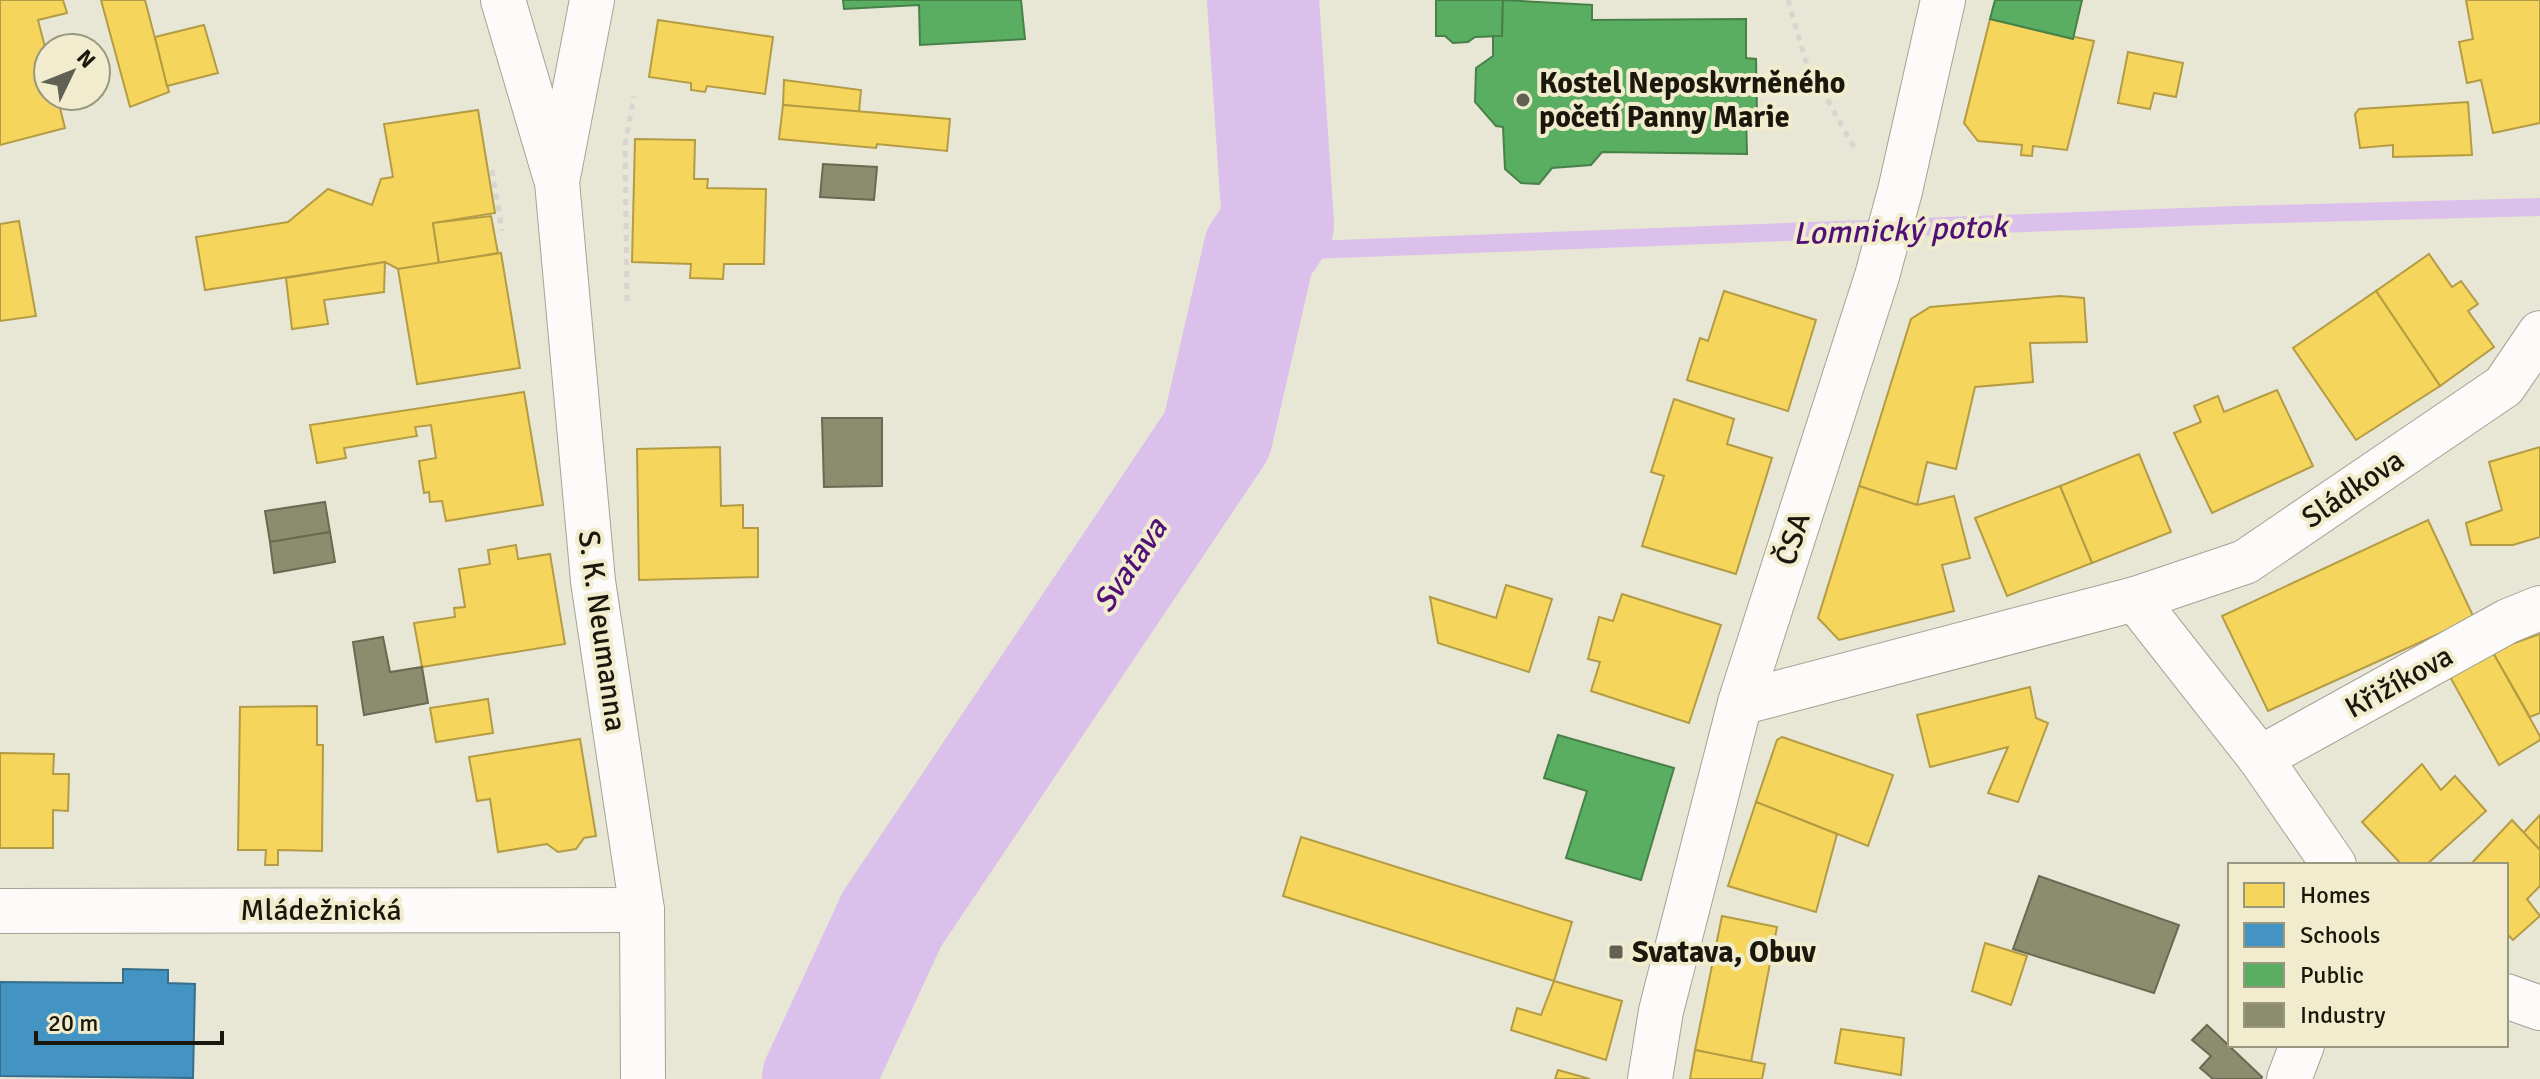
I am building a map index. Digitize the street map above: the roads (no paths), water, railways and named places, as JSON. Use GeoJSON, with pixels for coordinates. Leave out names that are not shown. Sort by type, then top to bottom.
{"type":"FeatureCollection","features":[{"type":"Feature","properties":{"kind":"street","name":"S. K. Neumanna"},"geometry":{"type":"LineString","coordinates":[[503,0],[557,182],[593,581],[642,910],[643,1079]]}},
{"type":"Feature","properties":{"kind":"street","name":"S. K. Neumanna"},"geometry":{"type":"LineString","coordinates":[[557,182],[592,0]]}},
{"type":"Feature","properties":{"kind":"street","name":"ČSA"},"geometry":{"type":"LineString","coordinates":[[1650,1079],[1661,1011],[1740,703],[1877,276],[1900,191],[1943,0]]}},
{"type":"Feature","properties":{"kind":"street","name":"Sládkova"},"geometry":{"type":"LineString","coordinates":[[1740,703],[2135,599],[2245,562],[2504,386],[2540,333]]}},
{"type":"Feature","properties":{"kind":"street"},"geometry":{"type":"LineString","coordinates":[[2135,599],[2260,758],[2333,863]]}},
{"type":"Feature","properties":{"kind":"street","name":"Křižíkova"},"geometry":{"type":"LineString","coordinates":[[2260,758],[2508,621],[2540,608]]}},
{"type":"Feature","properties":{"kind":"street","name":"Mládežnická"},"geometry":{"type":"LineString","coordinates":[[0,911],[642,910]]}},
{"type":"Feature","properties":{"kind":"street"},"geometry":{"type":"LineString","coordinates":[[2508,997],[2540,1008]]}},
{"type":"Feature","properties":{"kind":"street"},"geometry":{"type":"LineString","coordinates":[[2289,1079],[2301,1047]]}},
{"type":"Feature","properties":{"kind":"waterway","name":"Svatava"},"geometry":{"type":"LineString","coordinates":[[818,1079],[892,919],[1217,435],[1259,252],[1278,224],[1263,0]]}},
{"type":"Feature","properties":{"kind":"waterway","name":"Lomnický potok"},"geometry":{"type":"LineString","coordinates":[[1259,252],[2237,215],[2540,207]]}},
{"type":"Feature","properties":{"kind":"place","name":"Kostel Neposkvrněného početí Panny Marie"},"geometry":{"type":"Point","coordinates":[1523,100]}},
{"type":"Feature","properties":{"kind":"place","name":"Svatava, Obuv"},"geometry":{"type":"Point","coordinates":[1616,952]}}]}
